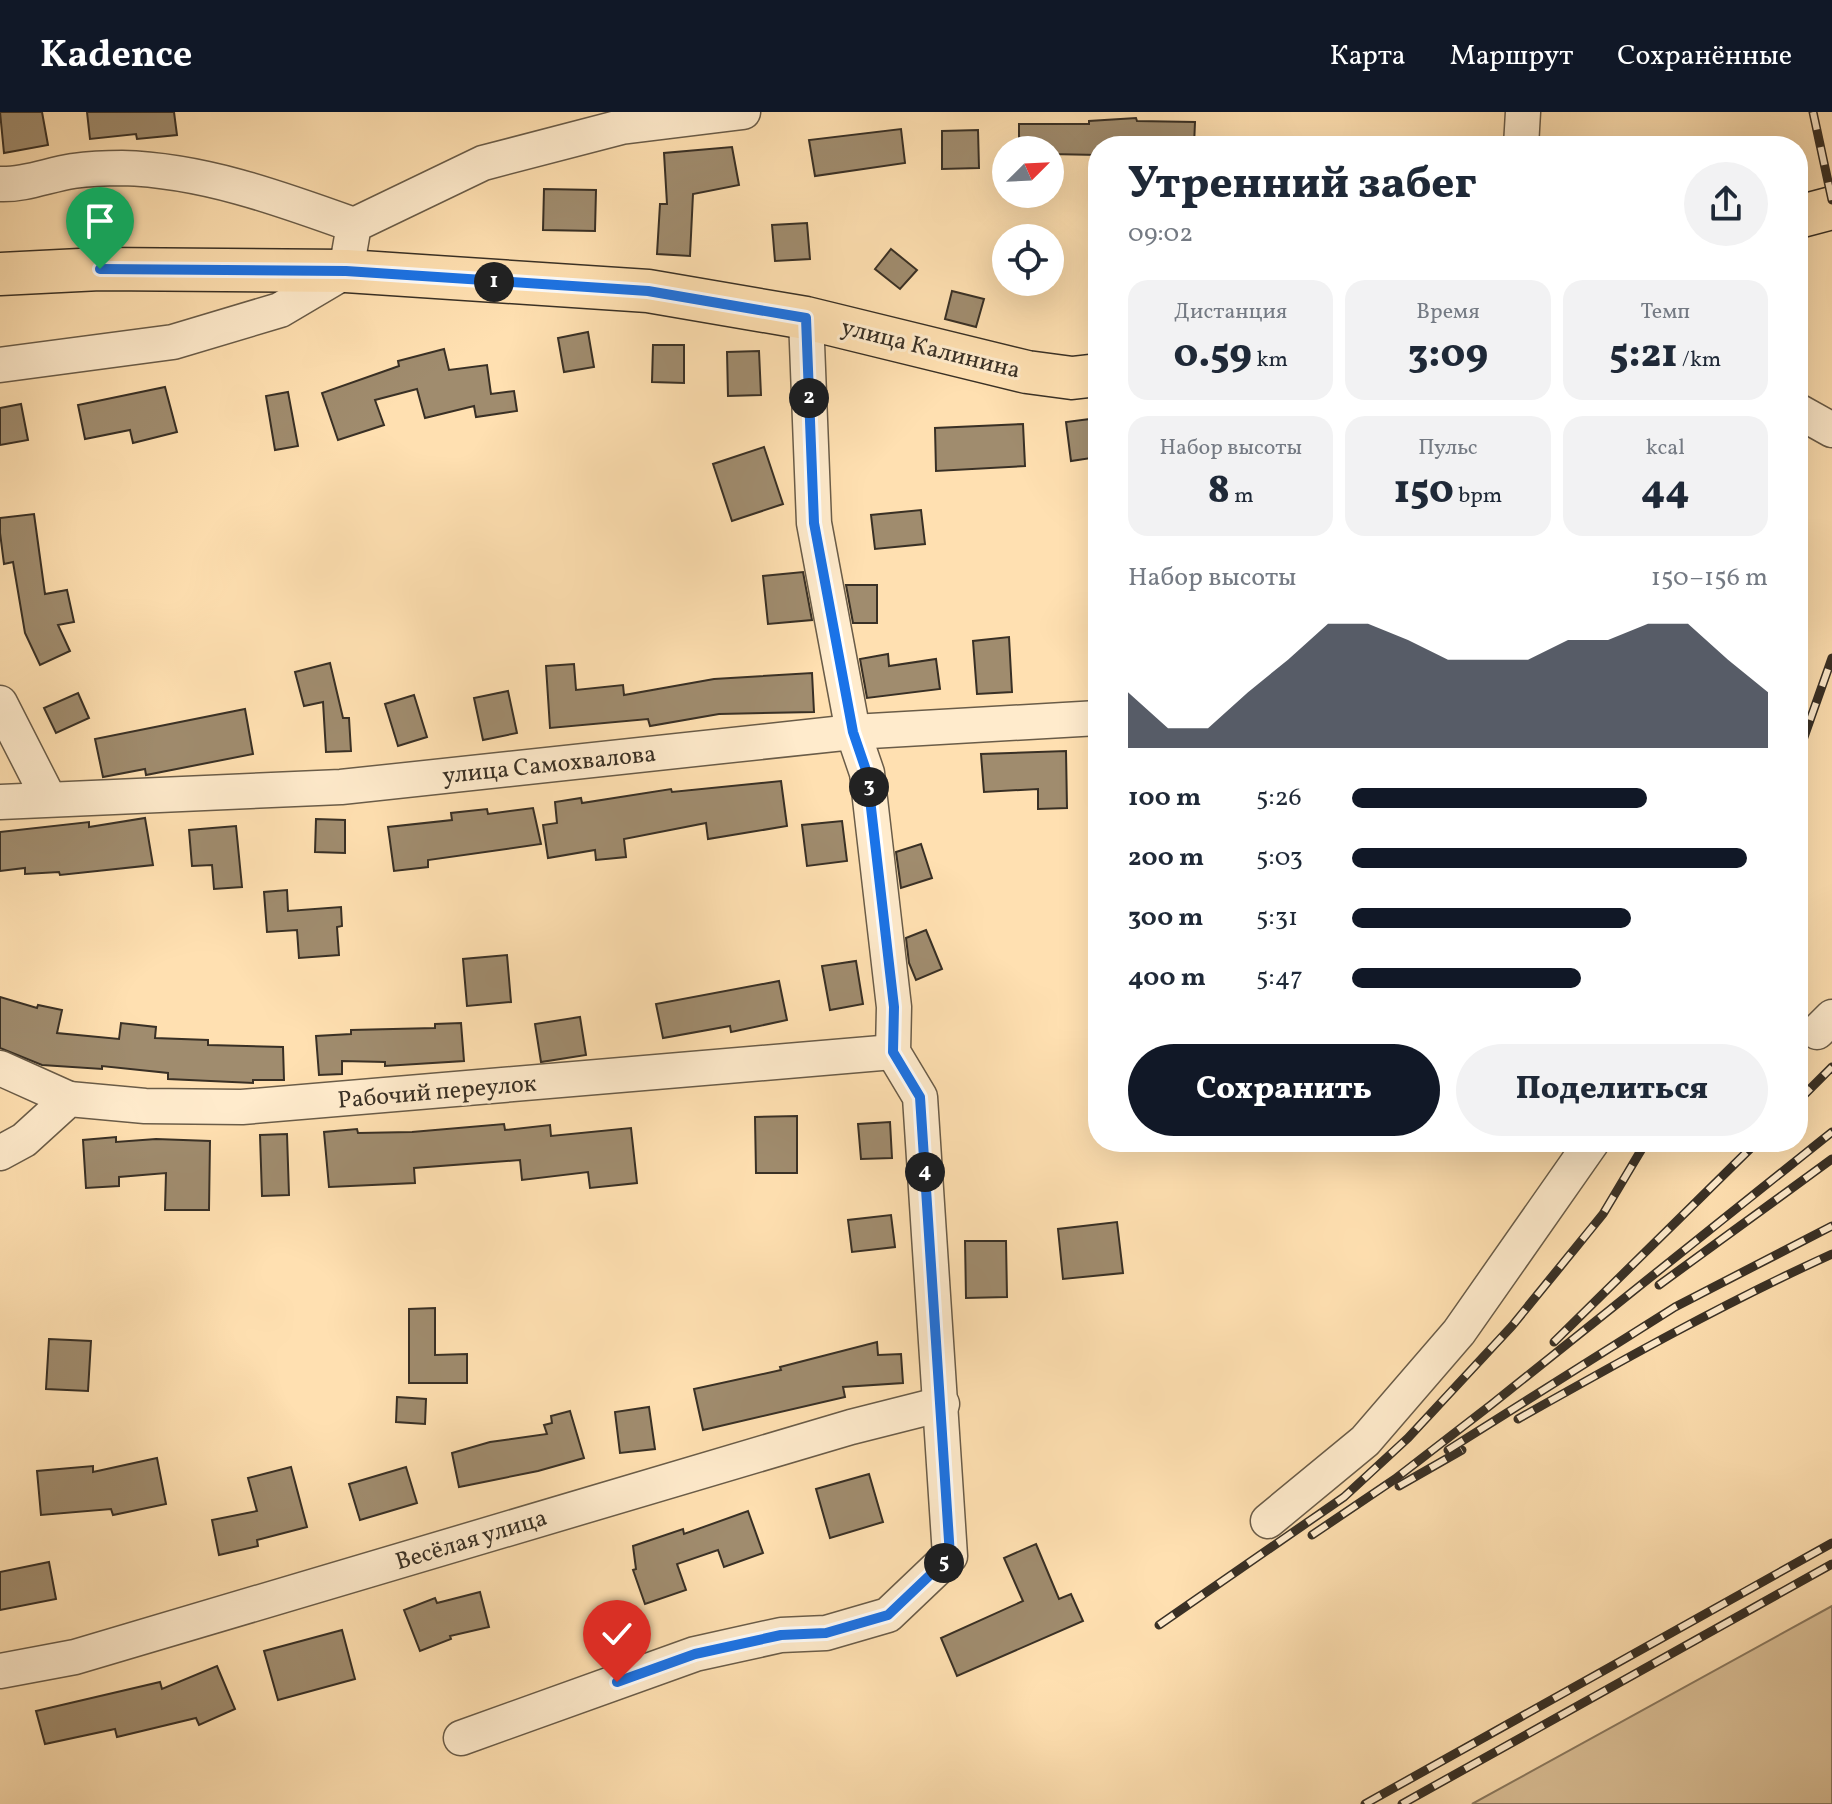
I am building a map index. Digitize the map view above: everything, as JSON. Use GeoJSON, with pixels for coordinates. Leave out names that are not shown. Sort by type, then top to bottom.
{"type":"FeatureCollection","features":[{"type":"Feature","properties":{"kind":"main road"},"geometry":{"type":"LineString","coordinates":[[1808,214],[1832,208]]}},
{"type":"Feature","properties":{"kind":"main road","name":"улица Калинина"},"geometry":{"type":"LineString","coordinates":[[0,274],[100,269],[346,271],[648,291],[806,318],[1027,372],[1072,378],[1088,376]]}},
{"type":"Feature","properties":{"kind":"street"},"geometry":{"type":"LineString","coordinates":[[0,184],[72,171],[121,168],[187,174],[286,200],[354,225],[483,163],[618,120],[743,112]]}},
{"type":"Feature","properties":{"kind":"street"},"geometry":{"type":"LineString","coordinates":[[1522,136],[1523,112]]}},
{"type":"Feature","properties":{"kind":"street"},"geometry":{"type":"LineString","coordinates":[[0,365],[173,342],[280,310],[346,271],[354,225]]}},
{"type":"Feature","properties":{"kind":"street"},"geometry":{"type":"LineString","coordinates":[[461,1738],[695,1654],[781,1635],[826,1633],[888,1615],[950,1556],[920,1097],[893,1052],[894,1007],[867,773],[853,732],[814,523],[806,318]]}},
{"type":"Feature","properties":{"kind":"street"},"geometry":{"type":"LineString","coordinates":[[1808,417],[1832,430]]}},
{"type":"Feature","properties":{"kind":"street"},"geometry":{"type":"LineString","coordinates":[[0,703],[49,799]]}},
{"type":"Feature","properties":{"kind":"street","name":"улица Самохвалова"},"geometry":{"type":"LineString","coordinates":[[0,802],[341,787],[853,732],[1088,719]]}},
{"type":"Feature","properties":{"kind":"street","name":"Рабочий переулок"},"geometry":{"type":"LineString","coordinates":[[0,1068],[69,1099],[145,1106],[242,1107],[893,1052]]}},
{"type":"Feature","properties":{"kind":"street"},"geometry":{"type":"LineString","coordinates":[[0,1153],[24,1140],[69,1099]]}},
{"type":"Feature","properties":{"kind":"street"},"geometry":{"type":"LineString","coordinates":[[1268,1521],[1365,1441],[1448,1345],[1585,1152]]}},
{"type":"Feature","properties":{"kind":"street","name":"Весёлая улица"},"geometry":{"type":"LineString","coordinates":[[0,1671],[75,1657],[851,1427],[942,1404]]}},
{"type":"Feature","properties":{"kind":"shaded area"},"geometry":{"type":"Polygon","coordinates":[[[1832,1606],[1832,1804],[1472,1804],[1832,1606]]]}},
{"type":"Feature","properties":{"kind":"building"},"geometry":{"type":"Polygon","coordinates":[[[0,112],[42,112],[48,145],[4,153],[0,112]]]}},
{"type":"Feature","properties":{"kind":"building"},"geometry":{"type":"Polygon","coordinates":[[[87,112],[174,112],[177,135],[137,139],[136,134],[90,139],[87,112]]]}},
{"type":"Feature","properties":{"kind":"building"},"geometry":{"type":"Polygon","coordinates":[[[1136,118],[1137,121],[1195,122],[1194,136],[1088,136],[1088,155],[1064,154],[1064,136],[1019,136],[1019,124],[1089,124],[1089,121],[1136,118]]]}},
{"type":"Feature","properties":{"kind":"building"},"geometry":{"type":"Polygon","coordinates":[[[901,129],[905,163],[815,176],[809,140],[901,129]]]}},
{"type":"Feature","properties":{"kind":"building"},"geometry":{"type":"Polygon","coordinates":[[[978,130],[979,168],[942,169],[942,131],[978,130]]]}},
{"type":"Feature","properties":{"kind":"building"},"geometry":{"type":"Polygon","coordinates":[[[732,147],[739,185],[693,194],[690,256],[657,254],[660,204],[667,204],[664,153],[732,147]]]}},
{"type":"Feature","properties":{"kind":"building"},"geometry":{"type":"Polygon","coordinates":[[[544,189],[596,190],[595,231],[543,230],[544,189]]]}},
{"type":"Feature","properties":{"kind":"building"},"geometry":{"type":"Polygon","coordinates":[[[807,223],[810,259],[775,261],[772,225],[807,223]]]}},
{"type":"Feature","properties":{"kind":"building"},"geometry":{"type":"Polygon","coordinates":[[[891,249],[917,270],[900,289],[875,269],[891,249]]]}},
{"type":"Feature","properties":{"kind":"building"},"geometry":{"type":"Polygon","coordinates":[[[952,291],[984,299],[976,327],[945,319],[952,291]]]}},
{"type":"Feature","properties":{"kind":"building"},"geometry":{"type":"Polygon","coordinates":[[[588,332],[594,367],[564,372],[558,338],[588,332]]]}},
{"type":"Feature","properties":{"kind":"building"},"geometry":{"type":"Polygon","coordinates":[[[653,345],[684,345],[684,383],[652,382],[653,345]]]}},
{"type":"Feature","properties":{"kind":"building"},"geometry":{"type":"Polygon","coordinates":[[[444,349],[449,370],[487,365],[491,394],[514,391],[517,411],[476,417],[474,406],[425,418],[417,389],[375,400],[384,425],[338,440],[322,393],[399,366],[398,361],[444,349]]]}},
{"type":"Feature","properties":{"kind":"building"},"geometry":{"type":"Polygon","coordinates":[[[759,351],[761,395],[728,396],[727,352],[759,351]]]}},
{"type":"Feature","properties":{"kind":"building"},"geometry":{"type":"Polygon","coordinates":[[[165,387],[177,432],[133,443],[130,430],[85,439],[78,405],[165,387]]]}},
{"type":"Feature","properties":{"kind":"building"},"geometry":{"type":"Polygon","coordinates":[[[288,392],[298,446],[275,450],[266,396],[288,392]]]}},
{"type":"Feature","properties":{"kind":"building"},"geometry":{"type":"Polygon","coordinates":[[[21,404],[28,440],[0,445],[0,408],[21,404]]]}},
{"type":"Feature","properties":{"kind":"building"},"geometry":{"type":"Polygon","coordinates":[[[1088,419],[1088,458],[1071,461],[1066,422],[1088,419]]]}},
{"type":"Feature","properties":{"kind":"building"},"geometry":{"type":"Polygon","coordinates":[[[1023,424],[1025,466],[936,471],[935,428],[1023,424]]]}},
{"type":"Feature","properties":{"kind":"building"},"geometry":{"type":"Polygon","coordinates":[[[764,447],[783,504],[732,521],[713,464],[764,447]]]}},
{"type":"Feature","properties":{"kind":"building"},"geometry":{"type":"Polygon","coordinates":[[[921,510],[925,544],[875,549],[871,515],[921,510]]]}},
{"type":"Feature","properties":{"kind":"building"},"geometry":{"type":"Polygon","coordinates":[[[34,514],[45,594],[67,590],[74,622],[58,625],[70,651],[40,665],[25,633],[13,562],[4,564],[0,533],[0,518],[34,514]]]}},
{"type":"Feature","properties":{"kind":"building"},"geometry":{"type":"Polygon","coordinates":[[[803,572],[812,620],[768,624],[763,576],[803,572]]]}},
{"type":"Feature","properties":{"kind":"building"},"geometry":{"type":"Polygon","coordinates":[[[846,585],[877,585],[877,623],[853,623],[846,585]]]}},
{"type":"Feature","properties":{"kind":"building"},"geometry":{"type":"Polygon","coordinates":[[[1009,637],[1012,692],[977,694],[973,641],[1009,637]]]}},
{"type":"Feature","properties":{"kind":"building"},"geometry":{"type":"Polygon","coordinates":[[[888,654],[889,666],[936,659],[940,689],[867,698],[860,659],[888,654]]]}},
{"type":"Feature","properties":{"kind":"building"},"geometry":{"type":"Polygon","coordinates":[[[330,663],[343,718],[349,718],[351,751],[326,752],[323,702],[304,706],[295,672],[330,663]]]}},
{"type":"Feature","properties":{"kind":"building"},"geometry":{"type":"Polygon","coordinates":[[[574,664],[576,690],[623,685],[624,695],[714,679],[812,673],[814,712],[719,714],[650,726],[648,719],[550,728],[546,666],[574,664]]]}},
{"type":"Feature","properties":{"kind":"building"},"geometry":{"type":"Polygon","coordinates":[[[508,691],[517,733],[483,740],[474,698],[508,691]]]}},
{"type":"Feature","properties":{"kind":"building"},"geometry":{"type":"Polygon","coordinates":[[[78,693],[89,718],[56,733],[44,708],[78,693]]]}},
{"type":"Feature","properties":{"kind":"building"},"geometry":{"type":"Polygon","coordinates":[[[414,695],[427,737],[398,746],[385,704],[414,695]]]}},
{"type":"Feature","properties":{"kind":"building"},"geometry":{"type":"Polygon","coordinates":[[[245,709],[253,754],[146,775],[145,769],[103,777],[95,739],[245,709]]]}},
{"type":"Feature","properties":{"kind":"building"},"geometry":{"type":"Polygon","coordinates":[[[1066,751],[1067,808],[1038,809],[1038,789],[984,792],[981,754],[1066,751]]]}},
{"type":"Feature","properties":{"kind":"building"},"geometry":{"type":"Polygon","coordinates":[[[781,781],[787,826],[708,839],[706,823],[624,839],[626,857],[596,860],[595,850],[548,858],[543,825],[557,823],[555,802],[581,798],[582,803],[671,789],[672,792],[781,781]]]}},
{"type":"Feature","properties":{"kind":"building"},"geometry":{"type":"Polygon","coordinates":[[[533,808],[541,844],[428,860],[428,867],[394,871],[388,827],[452,820],[451,813],[487,809],[488,814],[533,808]]]}},
{"type":"Feature","properties":{"kind":"building"},"geometry":{"type":"Polygon","coordinates":[[[145,818],[153,865],[60,875],[59,872],[25,874],[25,868],[0,871],[0,832],[89,822],[89,827],[145,818]]]}},
{"type":"Feature","properties":{"kind":"building"},"geometry":{"type":"Polygon","coordinates":[[[316,819],[345,820],[345,853],[315,852],[316,819]]]}},
{"type":"Feature","properties":{"kind":"building"},"geometry":{"type":"Polygon","coordinates":[[[842,821],[847,861],[807,866],[802,825],[842,821]]]}},
{"type":"Feature","properties":{"kind":"building"},"geometry":{"type":"Polygon","coordinates":[[[236,826],[242,887],[214,889],[212,865],[192,866],[189,830],[236,826]]]}},
{"type":"Feature","properties":{"kind":"building"},"geometry":{"type":"Polygon","coordinates":[[[921,844],[932,878],[901,888],[896,852],[921,844]]]}},
{"type":"Feature","properties":{"kind":"building"},"geometry":{"type":"Polygon","coordinates":[[[287,890],[288,911],[341,907],[342,926],[337,927],[339,955],[299,958],[297,930],[267,932],[264,892],[287,890]]]}},
{"type":"Feature","properties":{"kind":"building"},"geometry":{"type":"Polygon","coordinates":[[[926,930],[942,969],[916,980],[909,963],[906,938],[926,930]]]}},
{"type":"Feature","properties":{"kind":"building"},"geometry":{"type":"Polygon","coordinates":[[[507,955],[511,1002],[467,1006],[463,959],[507,955]]]}},
{"type":"Feature","properties":{"kind":"building"},"geometry":{"type":"Polygon","coordinates":[[[856,961],[863,1004],[830,1010],[822,966],[856,961]]]}},
{"type":"Feature","properties":{"kind":"building"},"geometry":{"type":"Polygon","coordinates":[[[779,981],[787,1020],[731,1032],[730,1026],[663,1038],[656,1004],[779,981]]]}},
{"type":"Feature","properties":{"kind":"building"},"geometry":{"type":"Polygon","coordinates":[[[0,997],[37,1008],[38,1005],[62,1010],[57,1033],[119,1039],[121,1023],[156,1027],[155,1038],[208,1040],[208,1045],[283,1047],[284,1080],[253,1080],[253,1083],[168,1079],[168,1073],[102,1066],[102,1069],[42,1065],[0,1048],[0,997]]]}},
{"type":"Feature","properties":{"kind":"building"},"geometry":{"type":"Polygon","coordinates":[[[580,1017],[586,1055],[541,1062],[535,1024],[580,1017]]]}},
{"type":"Feature","properties":{"kind":"building"},"geometry":{"type":"Polygon","coordinates":[[[461,1023],[464,1061],[385,1066],[385,1062],[342,1061],[342,1074],[319,1075],[316,1036],[351,1034],[351,1030],[435,1028],[435,1024],[461,1023]]]}},
{"type":"Feature","properties":{"kind":"building"},"geometry":{"type":"Polygon","coordinates":[[[797,1116],[797,1173],[756,1173],[755,1117],[797,1116]]]}},
{"type":"Feature","properties":{"kind":"building"},"geometry":{"type":"Polygon","coordinates":[[[890,1122],[892,1158],[861,1159],[858,1124],[890,1122]]]}},
{"type":"Feature","properties":{"kind":"building"},"geometry":{"type":"Polygon","coordinates":[[[504,1124],[505,1130],[550,1125],[551,1136],[631,1128],[637,1183],[590,1188],[588,1172],[522,1180],[520,1160],[414,1168],[415,1183],[329,1187],[324,1132],[357,1129],[358,1133],[412,1132],[504,1124]]]}},
{"type":"Feature","properties":{"kind":"building"},"geometry":{"type":"Polygon","coordinates":[[[287,1134],[289,1195],[262,1196],[260,1135],[287,1134]]]}},
{"type":"Feature","properties":{"kind":"building"},"geometry":{"type":"Polygon","coordinates":[[[116,1137],[116,1142],[156,1139],[210,1141],[209,1210],[165,1210],[166,1173],[119,1177],[119,1186],[86,1188],[83,1140],[116,1137]]]}},
{"type":"Feature","properties":{"kind":"building"},"geometry":{"type":"Polygon","coordinates":[[[891,1215],[895,1247],[852,1252],[848,1220],[891,1215]]]}},
{"type":"Feature","properties":{"kind":"building"},"geometry":{"type":"Polygon","coordinates":[[[1117,1222],[1123,1273],[1063,1279],[1058,1229],[1117,1222]]]}},
{"type":"Feature","properties":{"kind":"building"},"geometry":{"type":"Polygon","coordinates":[[[965,1241],[1006,1241],[1007,1297],[966,1298],[965,1241]]]}},
{"type":"Feature","properties":{"kind":"building"},"geometry":{"type":"Polygon","coordinates":[[[435,1308],[435,1355],[467,1354],[467,1383],[409,1383],[409,1309],[435,1308]]]}},
{"type":"Feature","properties":{"kind":"building"},"geometry":{"type":"Polygon","coordinates":[[[49,1339],[91,1341],[88,1391],[46,1389],[49,1339]]]}},
{"type":"Feature","properties":{"kind":"building"},"geometry":{"type":"Polygon","coordinates":[[[877,1342],[878,1355],[901,1354],[903,1383],[843,1387],[845,1397],[703,1430],[694,1389],[781,1370],[780,1367],[877,1342]]]}},
{"type":"Feature","properties":{"kind":"building"},"geometry":{"type":"Polygon","coordinates":[[[397,1397],[426,1399],[425,1424],[396,1422],[397,1397]]]}},
{"type":"Feature","properties":{"kind":"building"},"geometry":{"type":"Polygon","coordinates":[[[649,1407],[655,1449],[620,1453],[615,1412],[649,1407]]]}},
{"type":"Feature","properties":{"kind":"building"},"geometry":{"type":"Polygon","coordinates":[[[570,1411],[584,1458],[459,1487],[452,1453],[490,1442],[547,1434],[544,1425],[552,1423],[551,1416],[570,1411]]]}},
{"type":"Feature","properties":{"kind":"building"},"geometry":{"type":"Polygon","coordinates":[[[157,1458],[166,1504],[113,1515],[111,1509],[41,1515],[37,1471],[93,1466],[93,1472],[157,1458]]]}},
{"type":"Feature","properties":{"kind":"building"},"geometry":{"type":"Polygon","coordinates":[[[291,1467],[307,1527],[257,1540],[258,1546],[219,1555],[212,1520],[257,1511],[248,1478],[291,1467]]]}},
{"type":"Feature","properties":{"kind":"building"},"geometry":{"type":"Polygon","coordinates":[[[406,1467],[417,1503],[360,1520],[349,1484],[406,1467]]]}},
{"type":"Feature","properties":{"kind":"building"},"geometry":{"type":"Polygon","coordinates":[[[869,1474],[883,1522],[830,1538],[816,1489],[869,1474]]]}},
{"type":"Feature","properties":{"kind":"building"},"geometry":{"type":"Polygon","coordinates":[[[748,1511],[763,1553],[724,1567],[718,1550],[677,1564],[686,1590],[645,1604],[633,1570],[636,1569],[633,1546],[683,1529],[684,1534],[748,1511]]]}},
{"type":"Feature","properties":{"kind":"building"},"geometry":{"type":"Polygon","coordinates":[[[1036,1544],[1059,1599],[1071,1594],[1083,1621],[957,1676],[941,1638],[1023,1601],[1004,1558],[1036,1544]]]}},
{"type":"Feature","properties":{"kind":"building"},"geometry":{"type":"Polygon","coordinates":[[[49,1562],[56,1599],[0,1610],[0,1572],[49,1562]]]}},
{"type":"Feature","properties":{"kind":"building"},"geometry":{"type":"Polygon","coordinates":[[[480,1592],[489,1627],[450,1636],[451,1639],[420,1651],[404,1610],[435,1598],[437,1603],[480,1592]]]}},
{"type":"Feature","properties":{"kind":"building"},"geometry":{"type":"Polygon","coordinates":[[[342,1630],[355,1679],[278,1700],[264,1651],[342,1630]]]}},
{"type":"Feature","properties":{"kind":"building"},"geometry":{"type":"Polygon","coordinates":[[[217,1666],[235,1709],[199,1725],[196,1718],[117,1737],[115,1729],[45,1744],[36,1711],[160,1682],[162,1689],[217,1666]]]}},
{"type":"Feature","properties":{"kind":"railway"},"geometry":{"type":"LineString","coordinates":[[1813,112],[1832,200]]}},
{"type":"Feature","properties":{"kind":"railway"},"geometry":{"type":"LineString","coordinates":[[1808,726],[1832,658]]}},
{"type":"Feature","properties":{"kind":"railway"},"geometry":{"type":"LineString","coordinates":[[1808,1091],[1832,1067]]}},
{"type":"Feature","properties":{"kind":"railway"},"geometry":{"type":"LineString","coordinates":[[1808,1151],[1832,1132]]}},
{"type":"Feature","properties":{"kind":"railway"},"geometry":{"type":"LineString","coordinates":[[1159,1625],[1344,1497],[1408,1438],[1512,1326],[1603,1214],[1640,1152]]}},
{"type":"Feature","properties":{"kind":"railway"},"geometry":{"type":"LineString","coordinates":[[1554,1342],[1747,1152]]}},
{"type":"Feature","properties":{"kind":"railway"},"geometry":{"type":"LineString","coordinates":[[1312,1535],[1395,1479],[1492,1404],[1807,1152]]}},
{"type":"Feature","properties":{"kind":"railway"},"geometry":{"type":"LineString","coordinates":[[1659,1285],[1832,1159]]}},
{"type":"Feature","properties":{"kind":"railway"},"geometry":{"type":"LineString","coordinates":[[1448,1450],[1675,1307],[1832,1226]]}},
{"type":"Feature","properties":{"kind":"railway"},"geometry":{"type":"LineString","coordinates":[[1518,1419],[1712,1312],[1832,1254]]}},
{"type":"Feature","properties":{"kind":"railway"},"geometry":{"type":"LineString","coordinates":[[1399,1486],[1462,1450]]}},
{"type":"Feature","properties":{"kind":"railway"},"geometry":{"type":"LineString","coordinates":[[1365,1804],[1832,1543]]}},
{"type":"Feature","properties":{"kind":"railway"},"geometry":{"type":"LineString","coordinates":[[1402,1804],[1832,1564]]}},
{"type":"Feature","properties":{"kind":"route"},"geometry":{"type":"LineString","coordinates":[[100,269],[346,271],[648,291],[806,318],[814,523],[853,732],[867,773],[894,1007],[893,1052],[920,1097],[950,1556],[888,1615],[826,1633],[781,1635],[695,1654],[617,1682]]}}]}
